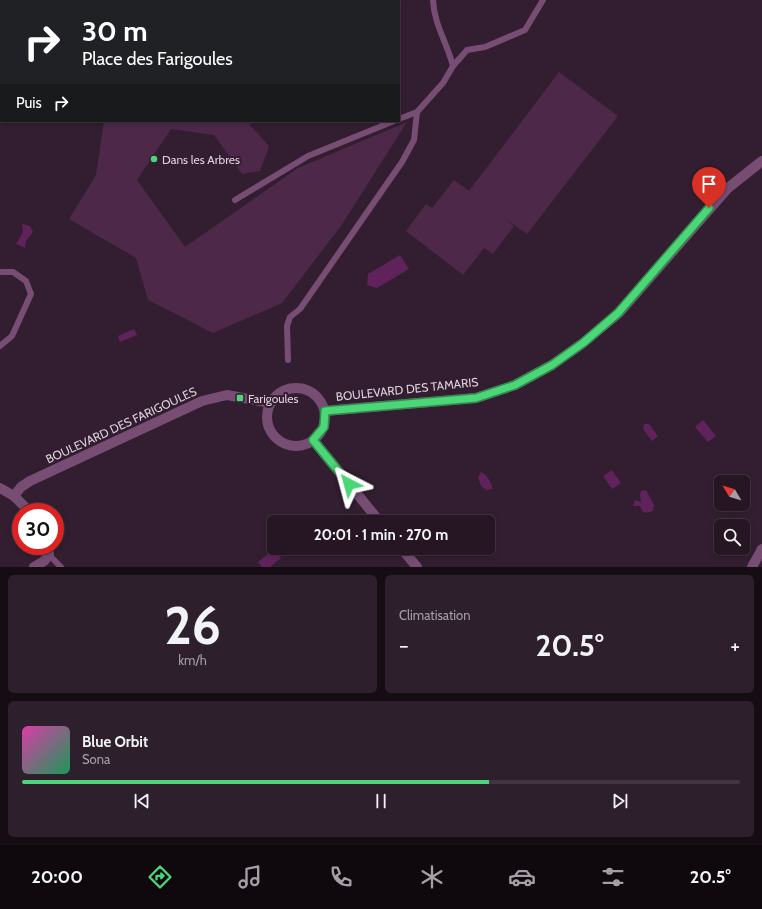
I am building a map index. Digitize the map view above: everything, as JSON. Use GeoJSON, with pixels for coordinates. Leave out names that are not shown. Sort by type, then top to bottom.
{"type":"FeatureCollection","features":[{"type":"Feature","properties":{"kind":"street","name":"BOULEVARD DES TAMARIS"},"geometry":{"type":"LineString","coordinates":[[325,411],[476,398],[515,385],[552,365],[583,343],[618,313],[728,188],[762,162]]}},
{"type":"Feature","properties":{"kind":"street"},"geometry":{"type":"LineString","coordinates":[[289,388],[304,388],[321,401],[325,411],[324,427],[313,440],[304,445],[289,445],[277,439],[270,431],[267,419],[270,403],[280,393],[289,388]]}},
{"type":"Feature","properties":{"kind":"street","name":"BOULEVARD DES FARIGOULES"},"geometry":{"type":"LineString","coordinates":[[14,496],[21,487],[30,481],[202,401],[227,395],[270,403]]}},
{"type":"Feature","properties":{"kind":"street"},"geometry":{"type":"LineString","coordinates":[[313,440],[374,515]]}},
{"type":"Feature","properties":{"kind":"street"},"geometry":{"type":"LineString","coordinates":[[0,488],[14,496],[21,503]]}},
{"type":"Feature","properties":{"kind":"street"},"geometry":{"type":"LineString","coordinates":[[752,567],[762,549]]}},
{"type":"Feature","properties":{"kind":"street"},"geometry":{"type":"LineString","coordinates":[[34,567],[44,561],[46,555]]}},
{"type":"Feature","properties":{"kind":"street"},"geometry":{"type":"LineString","coordinates":[[407,555],[417,567]]}},
{"type":"Feature","properties":{"kind":"lane"},"geometry":{"type":"LineString","coordinates":[[433,0],[437,25],[449,51],[453,66]]}},
{"type":"Feature","properties":{"kind":"lane"},"geometry":{"type":"LineString","coordinates":[[400,119],[417,112],[443,83],[453,66],[468,50],[485,47],[525,30],[543,0]]}},
{"type":"Feature","properties":{"kind":"lane"},"geometry":{"type":"LineString","coordinates":[[288,360],[287,326],[290,318],[300,309],[402,162],[414,140],[417,112]]}},
{"type":"Feature","properties":{"kind":"lane"},"geometry":{"type":"LineString","coordinates":[[235,200],[308,156],[392,122]]}},
{"type":"Feature","properties":{"kind":"lane"},"geometry":{"type":"LineString","coordinates":[[0,272],[13,272],[26,281],[31,294],[12,336],[0,346]]}},
{"type":"Feature","properties":{"kind":"lane"},"geometry":{"type":"LineString","coordinates":[[52,555],[61,567]]}},
{"type":"Feature","properties":{"kind":"shaded area"},"geometry":{"type":"Polygon","coordinates":[[[559,72],[618,116],[527,234],[506,219],[514,226],[493,254],[484,248],[463,275],[406,231],[426,204],[432,208],[454,180],[469,191],[559,72]]]}},
{"type":"Feature","properties":{"kind":"shaded area"},"geometry":{"type":"Polygon","coordinates":[[[104,122],[253,122],[250,125],[269,146],[260,171],[242,174],[214,135],[171,129],[137,180],[185,247],[298,168],[407,122],[341,226],[282,303],[213,333],[148,300],[136,258],[69,219],[96,175],[104,122]]]}},
{"type":"Feature","properties":{"kind":"shaded area"},"geometry":{"type":"Polygon","coordinates":[[[22,224],[30,226],[33,232],[26,241],[25,248],[16,244],[23,232],[22,224]]]}},
{"type":"Feature","properties":{"kind":"shaded area"},"geometry":{"type":"Polygon","coordinates":[[[400,255],[409,269],[377,288],[367,285],[368,274],[400,255]]]}},
{"type":"Feature","properties":{"kind":"shaded area"},"geometry":{"type":"Polygon","coordinates":[[[134,329],[137,335],[120,342],[118,336],[134,329]]]}},
{"type":"Feature","properties":{"kind":"shaded area"},"geometry":{"type":"Polygon","coordinates":[[[703,420],[716,436],[708,442],[695,427],[703,420]]]}},
{"type":"Feature","properties":{"kind":"shaded area"},"geometry":{"type":"Polygon","coordinates":[[[644,424],[649,424],[658,436],[652,441],[643,429],[644,424]]]}},
{"type":"Feature","properties":{"kind":"shaded area"},"geometry":{"type":"Polygon","coordinates":[[[612,470],[621,483],[612,489],[603,476],[612,470]]]}},
{"type":"Feature","properties":{"kind":"shaded area"},"geometry":{"type":"Polygon","coordinates":[[[481,472],[489,479],[492,489],[487,490],[481,486],[478,477],[481,472]]]}},
{"type":"Feature","properties":{"kind":"shaded area"},"geometry":{"type":"Polygon","coordinates":[[[646,490],[654,505],[653,511],[646,513],[642,511],[640,506],[633,506],[635,500],[641,502],[641,491],[646,490]]]}},
{"type":"Feature","properties":{"kind":"shaded area"},"geometry":{"type":"Polygon","coordinates":[[[267,555],[279,555],[281,558],[270,567],[262,567],[258,562],[267,555]]]}},
{"type":"Feature","properties":{"kind":"place","name":"Dans les Arbres"},"geometry":{"type":"Point","coordinates":[154,159]}},
{"type":"Feature","properties":{"kind":"place","name":"Farigoules"},"geometry":{"type":"Point","coordinates":[240,398]}},
{"type":"Feature","properties":{"kind":"route"},"geometry":{"type":"LineString","coordinates":[[349,484],[313,440],[324,427],[325,411],[476,398],[515,385],[552,365],[583,343],[618,313],[648,281],[709,208]]}}]}
